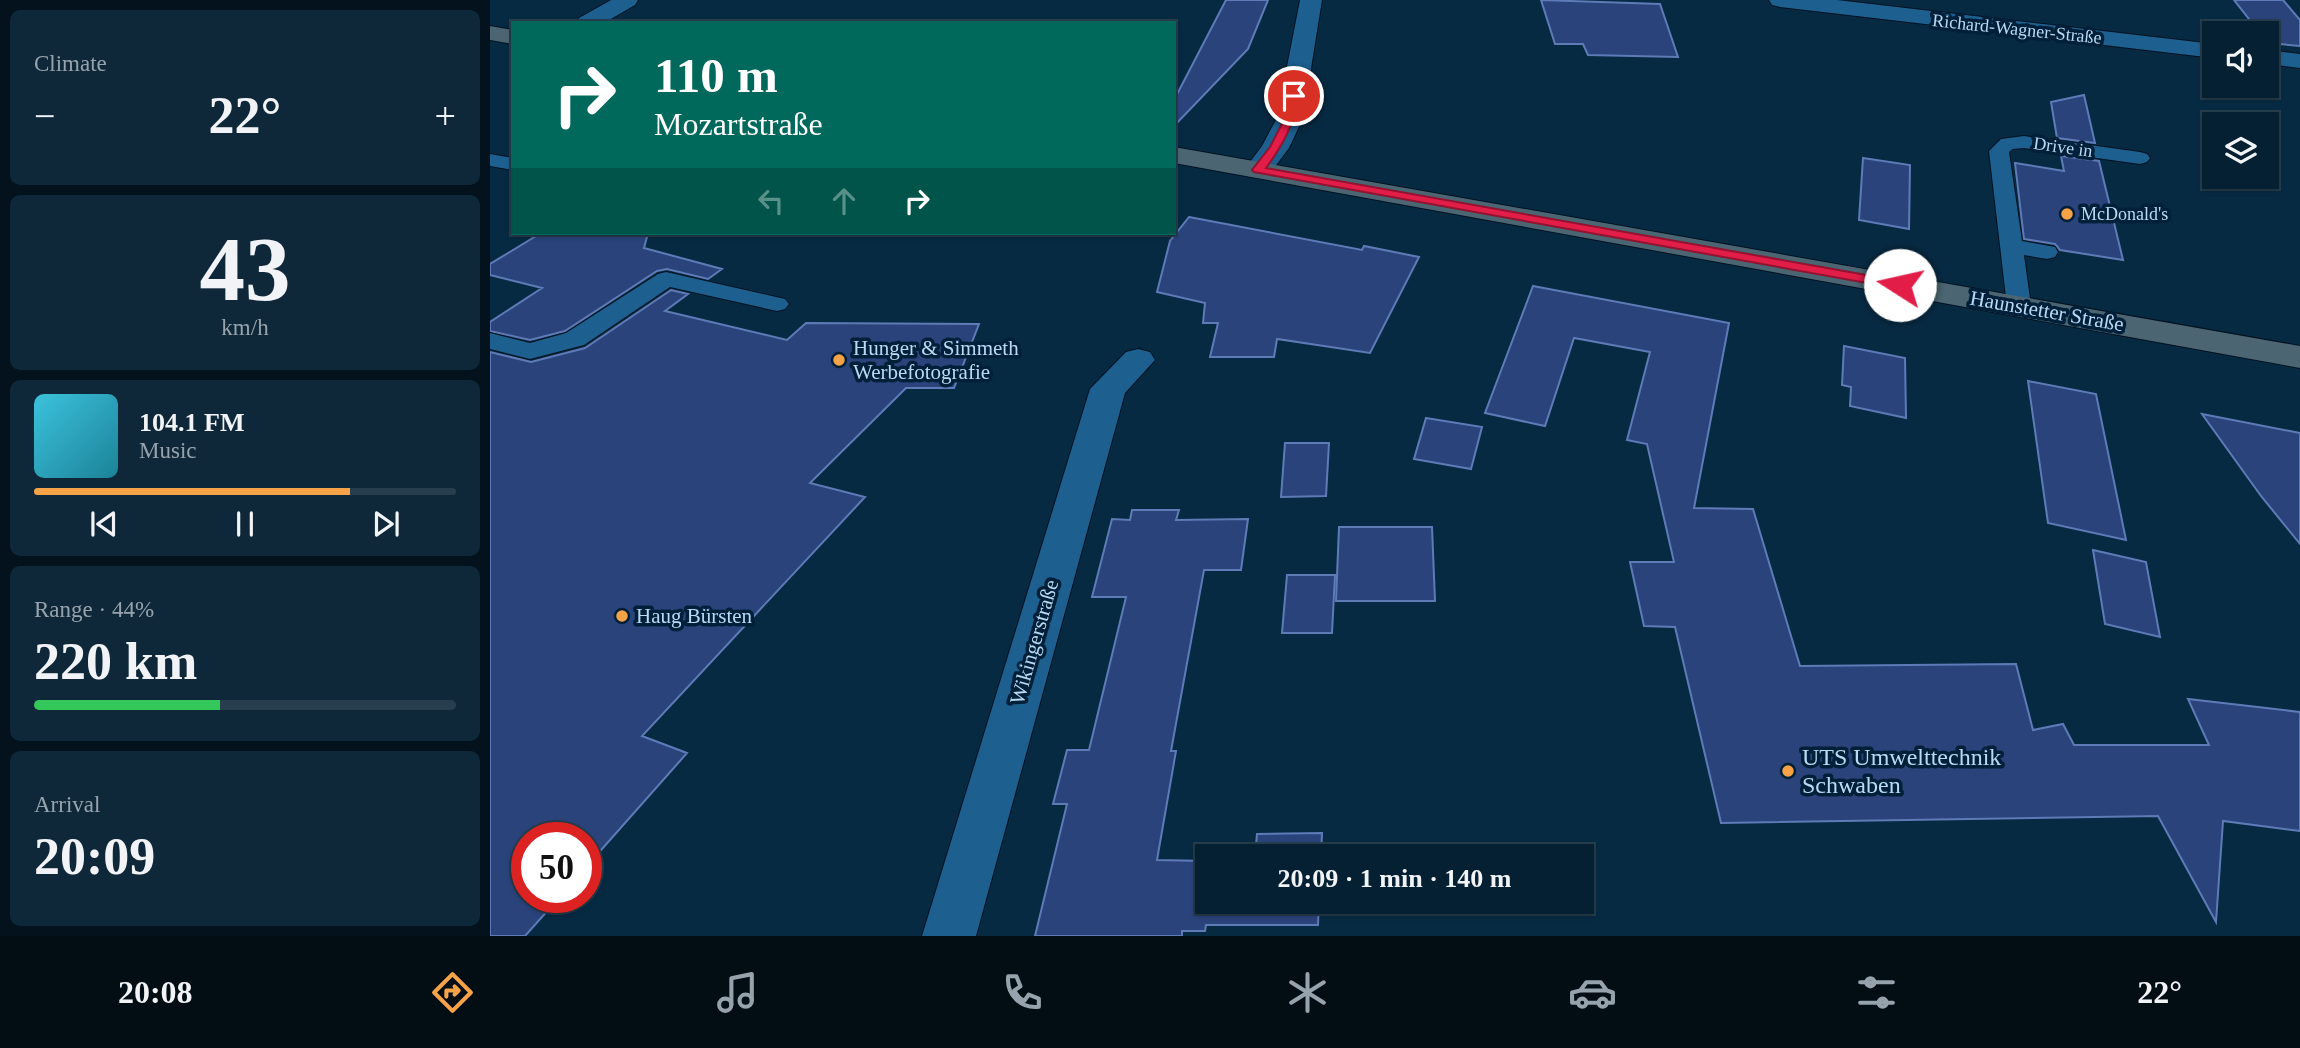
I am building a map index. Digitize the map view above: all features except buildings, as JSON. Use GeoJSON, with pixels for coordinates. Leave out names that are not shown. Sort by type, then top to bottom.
{"type":"FeatureCollection","features":[{"type":"Feature","properties":{"kind":"main road"},"geometry":{"type":"LineString","coordinates":[[490,33],[511,37]]}},
{"type":"Feature","properties":{"kind":"main road","name":"Haunstetter Straße"},"geometry":{"type":"LineString","coordinates":[[1176,155],[2300,356]]}},
{"type":"Feature","properties":{"kind":"street"},"geometry":{"type":"LineString","coordinates":[[590,21],[627,0]]}},
{"type":"Feature","properties":{"kind":"street"},"geometry":{"type":"LineString","coordinates":[[1258,170],[1275,148],[1290,118],[1311,0]]}},
{"type":"Feature","properties":{"kind":"street","name":"Richard-Wagner-Straße"},"geometry":{"type":"LineString","coordinates":[[1780,0],[2202,50]]}},
{"type":"Feature","properties":{"kind":"street"},"geometry":{"type":"LineString","coordinates":[[2279,59],[2300,61]]}},
{"type":"Feature","properties":{"kind":"street","name":"Wikingerstraße"},"geometry":{"type":"LineString","coordinates":[[949,936],[1108,389],[1138,360]]}},
{"type":"Feature","properties":{"kind":"lane","name":"Drive in"},"geometry":{"type":"LineString","coordinates":[[2011,246],[1999,151],[2008,143],[2024,142],[2140,158]]}},
{"type":"Feature","properties":{"kind":"lane"},"geometry":{"type":"LineString","coordinates":[[490,160],[511,164]]}},
{"type":"Feature","properties":{"kind":"lane"},"geometry":{"type":"LineString","coordinates":[[2019,306],[2011,246],[2047,252]]}},
{"type":"Feature","properties":{"kind":"lane"},"geometry":{"type":"LineString","coordinates":[[490,341],[530,351],[575,339],[666,279],[777,304]]}},
{"type":"Feature","properties":{"kind":"place","name":"McDonald's"},"geometry":{"type":"Point","coordinates":[2067,214]}},
{"type":"Feature","properties":{"kind":"place","name":"Hunger & Simmeth Werbefotografie"},"geometry":{"type":"Point","coordinates":[839,360]}},
{"type":"Feature","properties":{"kind":"place","name":"Haug Bürsten"},"geometry":{"type":"Point","coordinates":[622,616]}},
{"type":"Feature","properties":{"kind":"place","name":"UTS Umwelttechnik Schwaben"},"geometry":{"type":"Point","coordinates":[1788,771]}},
{"type":"Feature","properties":{"kind":"route"},"geometry":{"type":"LineString","coordinates":[[1294,96],[1290,118],[1275,148],[1258,170],[1900,285]]}}]}
